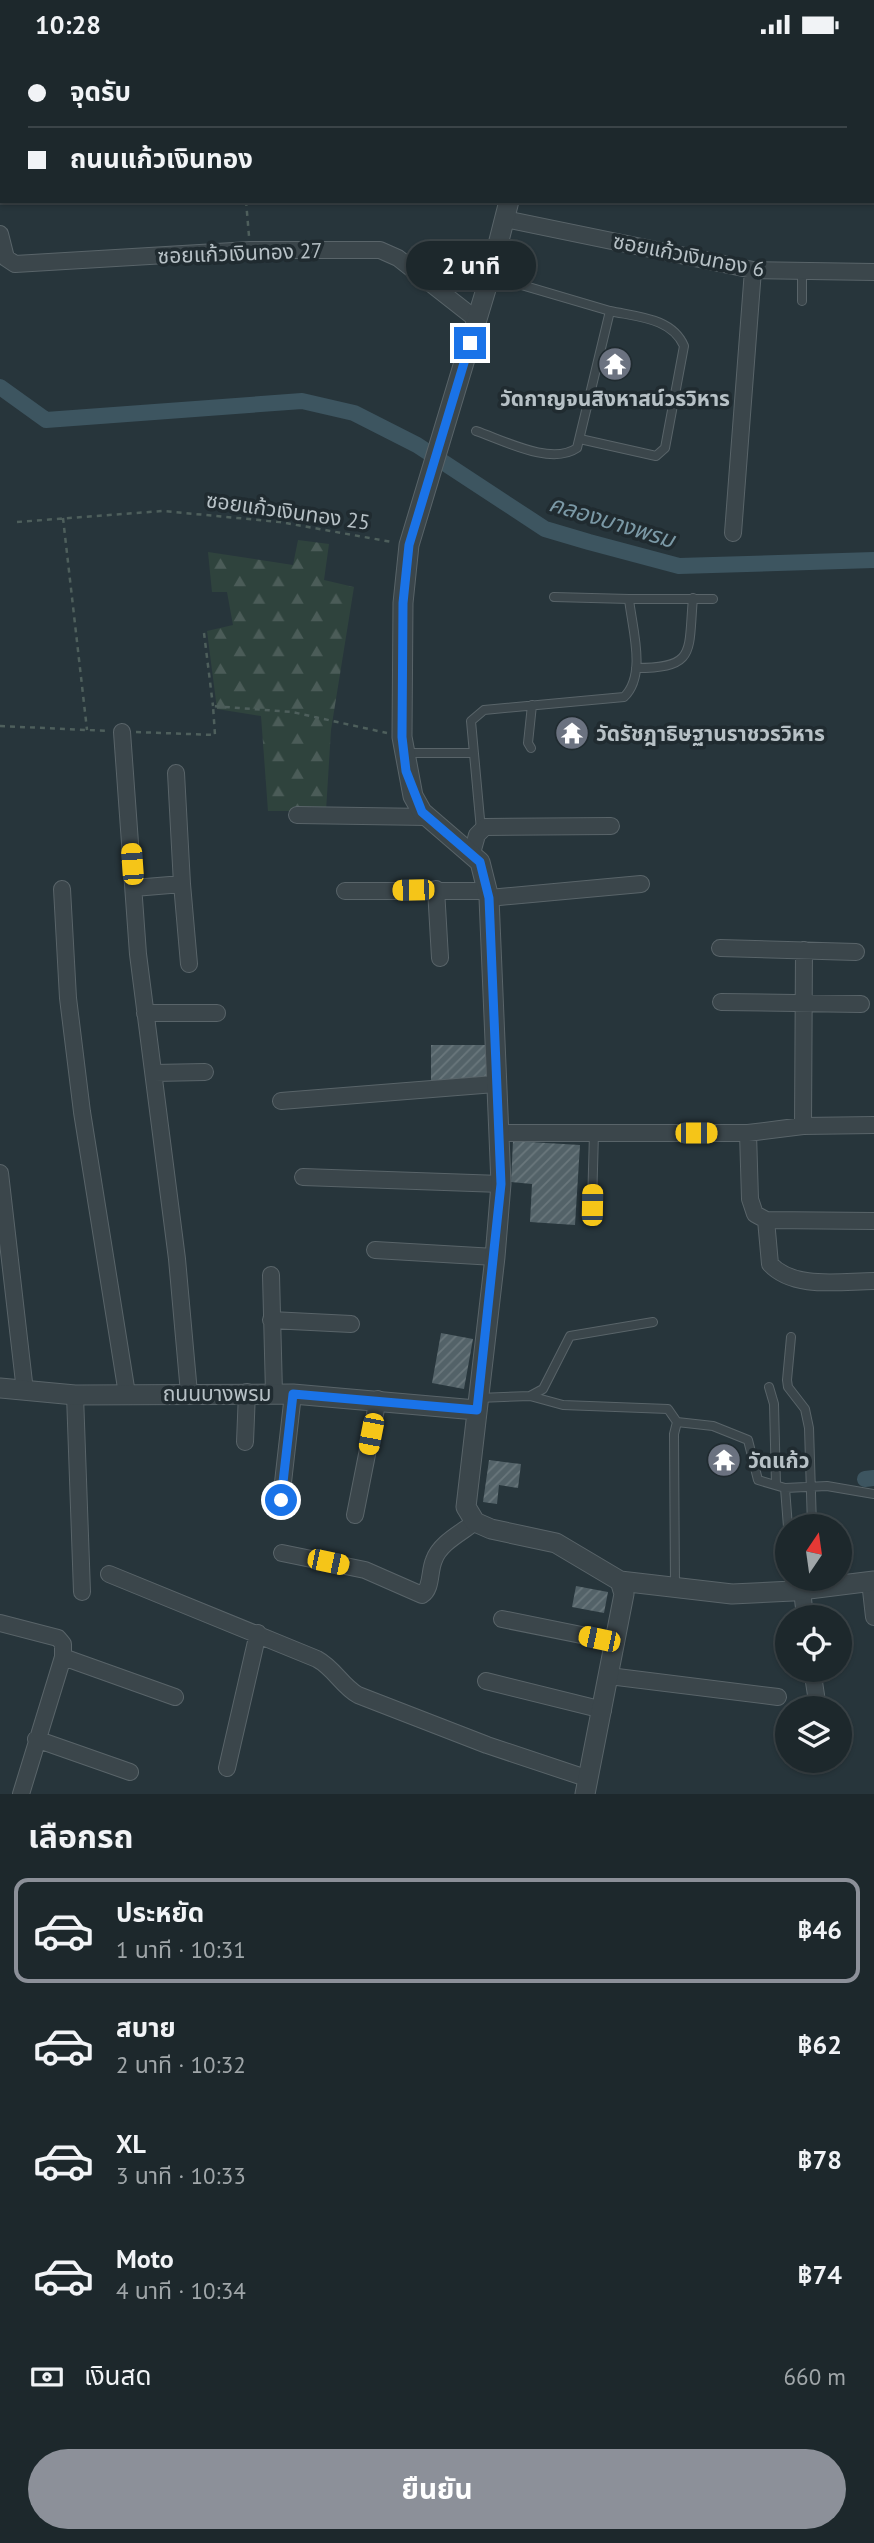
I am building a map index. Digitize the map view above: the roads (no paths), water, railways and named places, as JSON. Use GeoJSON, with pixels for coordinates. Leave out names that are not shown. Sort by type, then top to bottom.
{"type":"FeatureCollection","features":[{"type":"Feature","properties":{"kind":"street","name":"ซอยแก้วเงินทอง 6"},"geometry":{"type":"LineString","coordinates":[[507,210],[753,270],[802,273],[874,272]]}},
{"type":"Feature","properties":{"kind":"street"},"geometry":{"type":"LineString","coordinates":[[507,210],[490,276],[409,545],[403,603],[403,745],[413,796],[427,817],[480,862],[489,894],[495,1084],[501,1133],[501,1184],[466,1507],[475,1522],[491,1529],[556,1543],[620,1581],[732,1594],[775,1589]]}},
{"type":"Feature","properties":{"kind":"street","name":"ซอยแก้วเงินทอง 27"},"geometry":{"type":"LineString","coordinates":[[0,234],[6,258],[15,264],[250,250],[380,250],[398,258],[477,320]]}},
{"type":"Feature","properties":{"kind":"street"},"geometry":{"type":"LineString","coordinates":[[733,533],[753,270]]}},
{"type":"Feature","properties":{"kind":"street"},"geometry":{"type":"LineString","coordinates":[[122,732],[145,1013],[189,1393]]}},
{"type":"Feature","properties":{"kind":"street"},"geometry":{"type":"LineString","coordinates":[[176,773],[189,964]]}},
{"type":"Feature","properties":{"kind":"street"},"geometry":{"type":"LineString","coordinates":[[297,815],[427,817]]}},
{"type":"Feature","properties":{"kind":"street"},"geometry":{"type":"LineString","coordinates":[[472,853],[481,829],[495,825],[611,826]]}},
{"type":"Feature","properties":{"kind":"street"},"geometry":{"type":"LineString","coordinates":[[134,888],[182,884]]}},
{"type":"Feature","properties":{"kind":"street"},"geometry":{"type":"LineString","coordinates":[[345,891],[436,889],[489,894],[641,884]]}},
{"type":"Feature","properties":{"kind":"street"},"geometry":{"type":"LineString","coordinates":[[62,889],[68,998],[82,1112],[127,1394]]}},
{"type":"Feature","properties":{"kind":"street"},"geometry":{"type":"LineString","coordinates":[[436,889],[440,958]]}},
{"type":"Feature","properties":{"kind":"street"},"geometry":{"type":"LineString","coordinates":[[720,948],[856,952]]}},
{"type":"Feature","properties":{"kind":"street"},"geometry":{"type":"LineString","coordinates":[[803,1126],[804,950]]}},
{"type":"Feature","properties":{"kind":"street"},"geometry":{"type":"LineString","coordinates":[[721,1002],[860,1004]]}},
{"type":"Feature","properties":{"kind":"street"},"geometry":{"type":"LineString","coordinates":[[145,1013],[217,1013]]}},
{"type":"Feature","properties":{"kind":"street"},"geometry":{"type":"LineString","coordinates":[[154,1073],[205,1072]]}},
{"type":"Feature","properties":{"kind":"street"},"geometry":{"type":"LineString","coordinates":[[281,1101],[495,1084]]}},
{"type":"Feature","properties":{"kind":"street"},"geometry":{"type":"LineString","coordinates":[[501,1133],[747,1133],[803,1126],[874,1125]]}},
{"type":"Feature","properties":{"kind":"street"},"geometry":{"type":"LineString","coordinates":[[747,1133],[751,1207],[755,1214],[766,1220],[874,1221]]}},
{"type":"Feature","properties":{"kind":"street"},"geometry":{"type":"LineString","coordinates":[[0,1174],[25,1391]]}},
{"type":"Feature","properties":{"kind":"street"},"geometry":{"type":"LineString","coordinates":[[303,1177],[501,1184]]}},
{"type":"Feature","properties":{"kind":"street"},"geometry":{"type":"LineString","coordinates":[[766,1220],[771,1264],[779,1273],[803,1280],[874,1281]]}},
{"type":"Feature","properties":{"kind":"street"},"geometry":{"type":"LineString","coordinates":[[374,1250],[495,1257]]}},
{"type":"Feature","properties":{"kind":"street"},"geometry":{"type":"LineString","coordinates":[[271,1275],[271,1320],[283,1393],[281,1500]]}},
{"type":"Feature","properties":{"kind":"street"},"geometry":{"type":"LineString","coordinates":[[271,1320],[351,1324]]}},
{"type":"Feature","properties":{"kind":"street","name":"ถนนบางพรม"},"geometry":{"type":"LineString","coordinates":[[0,1388],[75,1395],[283,1393],[477,1404]]}},
{"type":"Feature","properties":{"kind":"street"},"geometry":{"type":"LineString","coordinates":[[245,1442],[247,1392]]}},
{"type":"Feature","properties":{"kind":"street"},"geometry":{"type":"LineString","coordinates":[[75,1395],[82,1592]]}},
{"type":"Feature","properties":{"kind":"street"},"geometry":{"type":"LineString","coordinates":[[355,1515],[378,1399]]}},
{"type":"Feature","properties":{"kind":"street"},"geometry":{"type":"LineString","coordinates":[[282,1553],[365,1570],[422,1595],[428,1588],[433,1560],[439,1549],[475,1522]]}},
{"type":"Feature","properties":{"kind":"street"},"geometry":{"type":"LineString","coordinates":[[109,1574],[258,1633],[328,1665],[349,1690],[358,1695],[587,1786],[624,1594],[620,1581]]}},
{"type":"Feature","properties":{"kind":"street"},"geometry":{"type":"LineString","coordinates":[[852,1582],[872,1581],[874,1618]]}},
{"type":"Feature","properties":{"kind":"street"},"geometry":{"type":"LineString","coordinates":[[502,1619],[616,1642]]}},
{"type":"Feature","properties":{"kind":"street"},"geometry":{"type":"LineString","coordinates":[[0,1623],[58,1637],[63,1644],[63,1657],[36,1739],[22,1794]]}},
{"type":"Feature","properties":{"kind":"street"},"geometry":{"type":"LineString","coordinates":[[227,1768],[258,1633]]}},
{"type":"Feature","properties":{"kind":"street"},"geometry":{"type":"LineString","coordinates":[[63,1657],[175,1697]]}},
{"type":"Feature","properties":{"kind":"street"},"geometry":{"type":"LineString","coordinates":[[609,1676],[775,1697]]}},
{"type":"Feature","properties":{"kind":"street"},"geometry":{"type":"LineString","coordinates":[[486,1681],[603,1710]]}},
{"type":"Feature","properties":{"kind":"street"},"geometry":{"type":"LineString","coordinates":[[36,1739],[130,1772]]}},
{"type":"Feature","properties":{"kind":"lane"},"geometry":{"type":"LineString","coordinates":[[802,273],[802,301]]}},
{"type":"Feature","properties":{"kind":"lane"},"geometry":{"type":"LineString","coordinates":[[490,276],[610,311],[663,323],[678,332],[684,346],[664,447],[656,456],[580,439]]}},
{"type":"Feature","properties":{"kind":"lane"},"geometry":{"type":"LineString","coordinates":[[476,431],[547,454],[569,453],[577,448],[610,311]]}},
{"type":"Feature","properties":{"kind":"lane"},"geometry":{"type":"LineString","coordinates":[[554,597],[713,599]]}},
{"type":"Feature","properties":{"kind":"lane"},"geometry":{"type":"LineString","coordinates":[[636,668],[667,668],[679,663],[687,652],[693,598]]}},
{"type":"Feature","properties":{"kind":"lane"},"geometry":{"type":"LineString","coordinates":[[481,829],[471,721],[476,714],[484,710],[624,697],[633,688],[636,668],[629,599]]}},
{"type":"Feature","properties":{"kind":"lane"},"geometry":{"type":"LineString","coordinates":[[531,748],[528,743],[532,705]]}},
{"type":"Feature","properties":{"kind":"lane"},"geometry":{"type":"LineString","coordinates":[[403,745],[474,754]]}},
{"type":"Feature","properties":{"kind":"lane"},"geometry":{"type":"LineString","coordinates":[[592,1205],[594,1133]]}},
{"type":"Feature","properties":{"kind":"lane"},"geometry":{"type":"LineString","coordinates":[[530,1397],[550,1381],[569,1336],[653,1322]]}},
{"type":"Feature","properties":{"kind":"lane"},"geometry":{"type":"LineString","coordinates":[[791,1337],[787,1380],[788,1388],[805,1409],[809,1428],[811,1514]]}},
{"type":"Feature","properties":{"kind":"lane"},"geometry":{"type":"LineString","coordinates":[[769,1387],[774,1403],[780,1487],[785,1514]]}},
{"type":"Feature","properties":{"kind":"lane"},"geometry":{"type":"LineString","coordinates":[[477,1404],[530,1397],[563,1405],[668,1409],[677,1422],[674,1434],[676,1589]]}},
{"type":"Feature","properties":{"kind":"lane"},"geometry":{"type":"LineString","coordinates":[[677,1422],[713,1426],[748,1440],[758,1480],[780,1487],[809,1486],[874,1494]]}},
{"type":"Feature","properties":{"kind":"waterway","name":"คลองบางพรม"},"geometry":{"type":"LineString","coordinates":[[0,387],[46,420],[302,401],[354,413],[417,445],[545,529],[589,542],[679,566],[874,560]]}},
{"type":"Feature","properties":{"kind":"waterway"},"geometry":{"type":"LineString","coordinates":[[865,1479],[874,1478]]}},
{"type":"Feature","properties":{"kind":"place","name":"วัดกาญจนสิงหาสน์วรวิหาร"},"geometry":{"type":"Point","coordinates":[615,364]}},
{"type":"Feature","properties":{"kind":"place","name":"วัดรัชฎาธิษฐานราชวรวิหาร"},"geometry":{"type":"Point","coordinates":[572,733]}},
{"type":"Feature","properties":{"kind":"place","name":"วัดแก้ว"},"geometry":{"type":"Point","coordinates":[724,1460]}}]}
